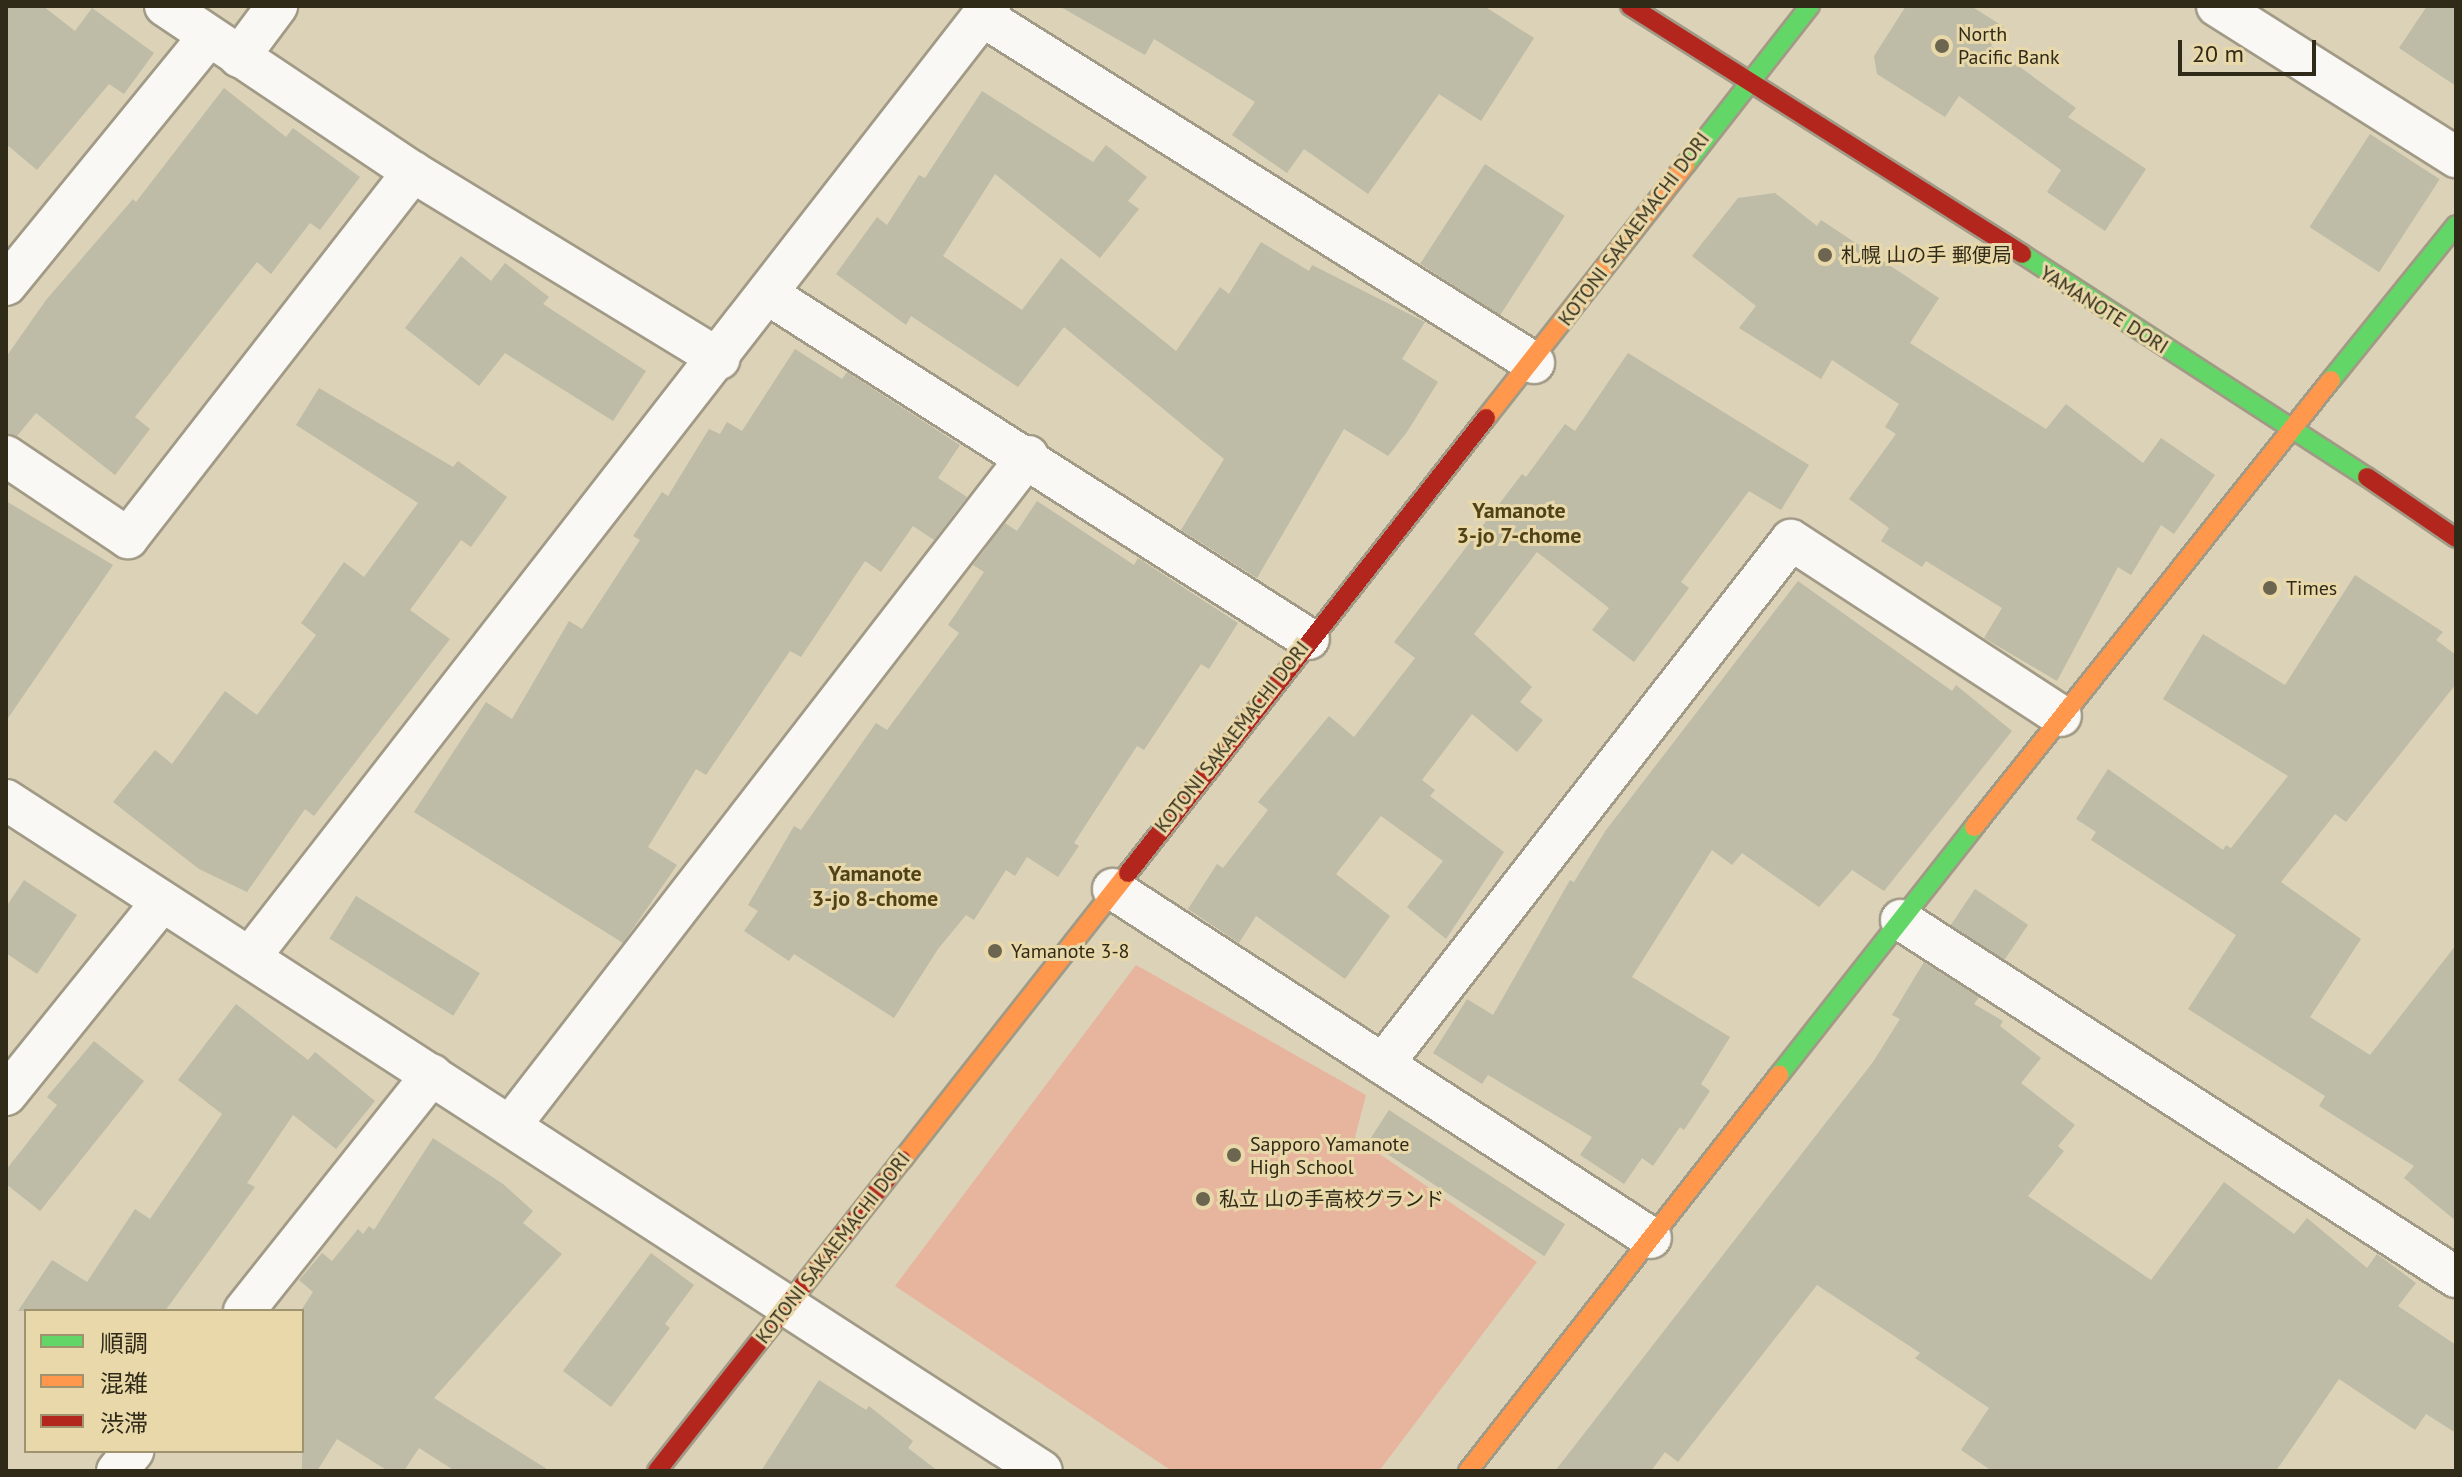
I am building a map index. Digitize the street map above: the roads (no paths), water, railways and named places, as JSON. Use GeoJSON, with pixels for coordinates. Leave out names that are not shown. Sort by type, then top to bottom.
{"type":"FeatureCollection","features":[{"type":"Feature","properties":{"kind":"street"},"geometry":{"type":"LineString","coordinates":[[165,6],[413,172],[719,359]]}},
{"type":"Feature","properties":{"kind":"street"},"geometry":{"type":"LineString","coordinates":[[6,285],[224,47],[277,6]]}},
{"type":"Feature","properties":{"kind":"street","name":"YAMANOTE DORI"},"geometry":{"type":"LineString","coordinates":[[1630,6],[2294,427],[2456,538]]}},
{"type":"Feature","properties":{"kind":"street","name":"KOTONI SAKAEMACHI DORI"},"geometry":{"type":"LineString","coordinates":[[657,1471],[1309,639],[1534,363],[1747,82],[1810,6]]}},
{"type":"Feature","properties":{"kind":"street"},"geometry":{"type":"LineString","coordinates":[[2217,6],[2456,157]]}},
{"type":"Feature","properties":{"kind":"street"},"geometry":{"type":"LineString","coordinates":[[250,957],[769,295],[986,11],[1534,363]]}},
{"type":"Feature","properties":{"kind":"street"},"geometry":{"type":"LineString","coordinates":[[6,456],[128,538],[413,172]]}},
{"type":"Feature","properties":{"kind":"street"},"geometry":{"type":"LineString","coordinates":[[1468,1471],[2061,716],[2456,225]]}},
{"type":"Feature","properties":{"kind":"street"},"geometry":{"type":"LineString","coordinates":[[769,295],[1028,456],[1309,639]]}},
{"type":"Feature","properties":{"kind":"street"},"geometry":{"type":"LineString","coordinates":[[510,1126],[1028,456]]}},
{"type":"Feature","properties":{"kind":"street"},"geometry":{"type":"LineString","coordinates":[[1383,1064],[1791,540],[2061,716]]}},
{"type":"Feature","properties":{"kind":"street"},"geometry":{"type":"LineString","coordinates":[[6,800],[1042,1471]]}},
{"type":"Feature","properties":{"kind":"street"},"geometry":{"type":"LineString","coordinates":[[1113,889],[1651,1238]]}},
{"type":"Feature","properties":{"kind":"street"},"geometry":{"type":"LineString","coordinates":[[6,1095],[162,902]]}},
{"type":"Feature","properties":{"kind":"street"},"geometry":{"type":"LineString","coordinates":[[1901,920],[2452,1266]]}},
{"type":"Feature","properties":{"kind":"street"},"geometry":{"type":"LineString","coordinates":[[246,1309],[432,1075]]}},
{"type":"Feature","properties":{"kind":"street"},"geometry":{"type":"LineString","coordinates":[[117,1471],[131,1453]]}},
{"type":"Feature","properties":{"kind":"place","name":"North Pacific Bank"},"geometry":{"type":"Point","coordinates":[1942,46]}},
{"type":"Feature","properties":{"kind":"place","name":"札幌 山の手 郵便局"},"geometry":{"type":"Point","coordinates":[1825,255]}},
{"type":"Feature","properties":{"kind":"place","name":"Times"},"geometry":{"type":"Point","coordinates":[2270,588]}},
{"type":"Feature","properties":{"kind":"place","name":"Yamanote 3-8"},"geometry":{"type":"Point","coordinates":[995,951]}},
{"type":"Feature","properties":{"kind":"place","name":"Sapporo Yamanote High School"},"geometry":{"type":"Point","coordinates":[1234,1155]}},
{"type":"Feature","properties":{"kind":"place","name":"私立 山の手高校グランド"},"geometry":{"type":"Point","coordinates":[1203,1199]}},
{"type":"Feature","properties":{"kind":"district","name":"Yamanote 3-jo 7-chome"},"geometry":{"type":"Point","coordinates":[1519,522]}},
{"type":"Feature","properties":{"kind":"district","name":"Yamanote 3-jo 8-chome"},"geometry":{"type":"Point","coordinates":[875,886]}}]}
